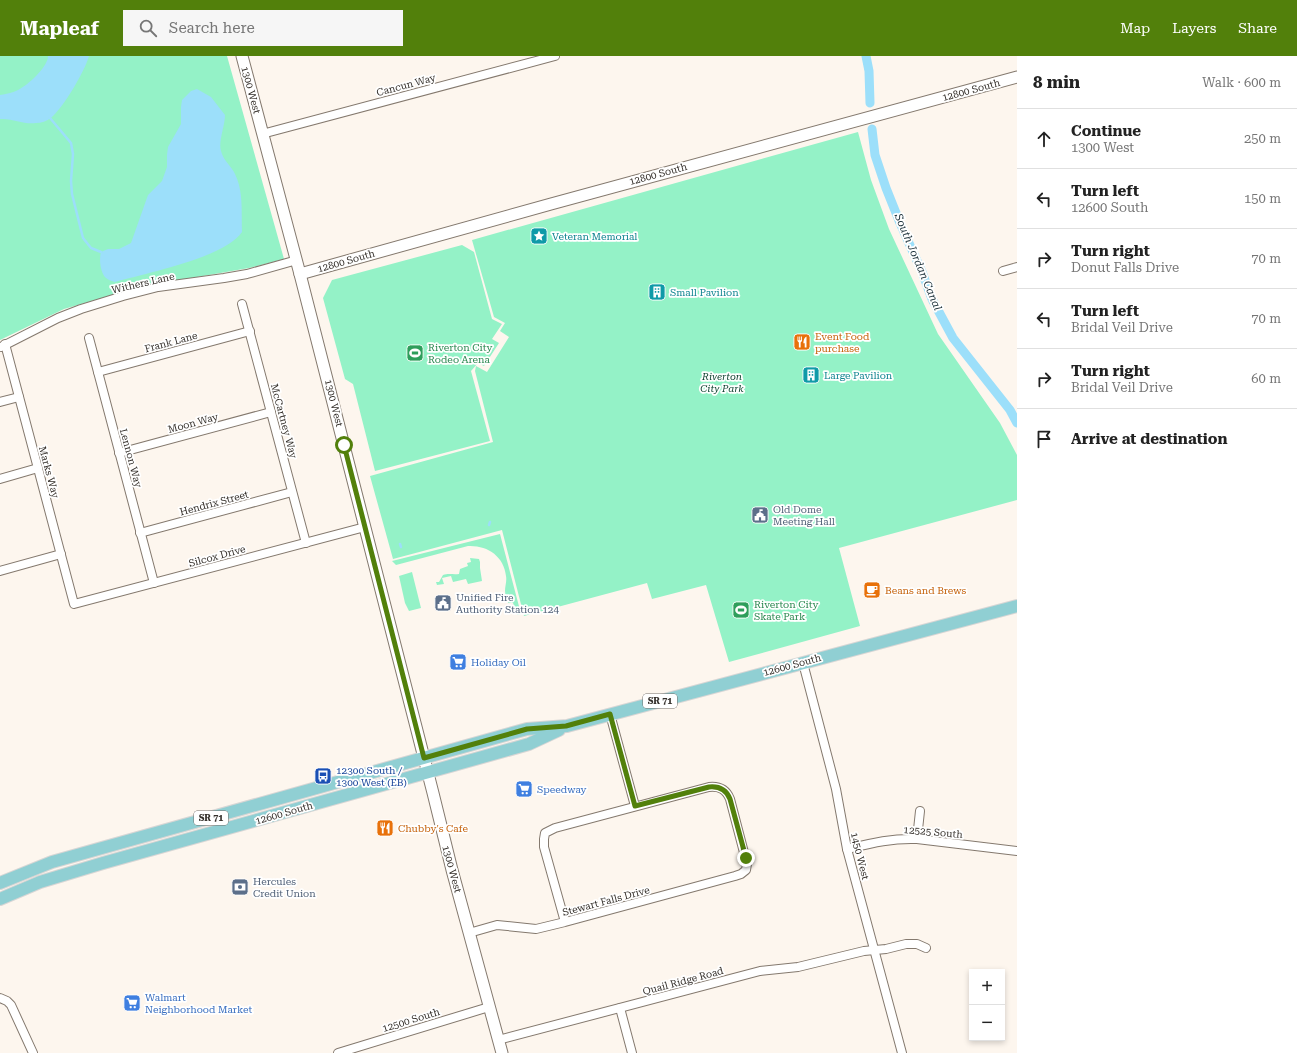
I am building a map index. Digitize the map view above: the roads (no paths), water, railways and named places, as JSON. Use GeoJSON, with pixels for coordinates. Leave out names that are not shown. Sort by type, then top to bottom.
{"type":"FeatureCollection","features":[{"type":"Feature","properties":{"kind":"main road","name":"12600 South"},"geometry":{"type":"LineString","coordinates":[[0,899],[40,882],[103,863],[233,828],[529,744],[566,726],[1017,606]]}},
{"type":"Feature","properties":{"kind":"main road","name":"12600 South"},"geometry":{"type":"LineString","coordinates":[[0,883],[52,862],[527,729],[566,726]]}},
{"type":"Feature","properties":{"kind":"street","name":"1300 West"},"geometry":{"type":"LineString","coordinates":[[242,56],[297,260],[364,527],[469,933],[502,1053]]}},
{"type":"Feature","properties":{"kind":"street","name":"Cancun Way"},"geometry":{"type":"LineString","coordinates":[[262,134],[556,56]]}},
{"type":"Feature","properties":{"kind":"street","name":"12800 South"},"geometry":{"type":"LineString","coordinates":[[300,274],[1017,77]]}},
{"type":"Feature","properties":{"kind":"street","name":"Withers Lane"},"geometry":{"type":"LineString","coordinates":[[2,346],[58,318],[123,296],[158,288],[247,274],[297,260]]}},
{"type":"Feature","properties":{"kind":"street"},"geometry":{"type":"LineString","coordinates":[[1003,271],[1017,267]]}},
{"type":"Feature","properties":{"kind":"street","name":"McCartney Way"},"geometry":{"type":"LineString","coordinates":[[242,304],[306,543]]}},
{"type":"Feature","properties":{"kind":"street","name":"Frank Lane"},"geometry":{"type":"LineString","coordinates":[[98,372],[250,331]]}},
{"type":"Feature","properties":{"kind":"street","name":"Lennon Way"},"geometry":{"type":"LineString","coordinates":[[89,338],[154,583]]}},
{"type":"Feature","properties":{"kind":"street","name":"Marks Way"},"geometry":{"type":"LineString","coordinates":[[2,346],[19,397],[74,604]]}},
{"type":"Feature","properties":{"kind":"street"},"geometry":{"type":"LineString","coordinates":[[0,402],[19,397]]}},
{"type":"Feature","properties":{"kind":"street","name":"Moon Way"},"geometry":{"type":"LineString","coordinates":[[119,453],[271,412]]}},
{"type":"Feature","properties":{"kind":"street"},"geometry":{"type":"LineString","coordinates":[[0,479],[38,468]]}},
{"type":"Feature","properties":{"kind":"street","name":"Hendrix Street"},"geometry":{"type":"LineString","coordinates":[[140,532],[292,492]]}},
{"type":"Feature","properties":{"kind":"street","name":"Silcox Drive"},"geometry":{"type":"LineString","coordinates":[[74,604],[364,527]]}},
{"type":"Feature","properties":{"kind":"street"},"geometry":{"type":"LineString","coordinates":[[0,571],[60,554]]}},
{"type":"Feature","properties":{"kind":"street","name":"1450 West"},"geometry":{"type":"LineString","coordinates":[[803,662],[836,789],[847,849],[902,1053]]}},
{"type":"Feature","properties":{"kind":"street"},"geometry":{"type":"LineString","coordinates":[[565,922],[544,847],[545,833],[555,828],[635,806],[610,714]]}},
{"type":"Feature","properties":{"kind":"street","name":"Stewart Falls Drive"},"geometry":{"type":"LineString","coordinates":[[469,933],[497,925],[536,929],[735,876],[746,870],[747,862],[730,799],[727,793],[721,788],[709,787],[635,806]]}},
{"type":"Feature","properties":{"kind":"street"},"geometry":{"type":"LineString","coordinates":[[917,839],[920,811]]}},
{"type":"Feature","properties":{"kind":"street","name":"12525 South"},"geometry":{"type":"LineString","coordinates":[[847,849],[892,839],[917,839],[1017,851]]}},
{"type":"Feature","properties":{"kind":"street","name":"Quail Ridge Road"},"geometry":{"type":"LineString","coordinates":[[498,1040],[760,971],[798,967],[864,951],[886,949],[906,944],[916,944],[926,948]]}},
{"type":"Feature","properties":{"kind":"street"},"geometry":{"type":"LineString","coordinates":[[0,998],[7,1001],[11,1005],[34,1053]]}},
{"type":"Feature","properties":{"kind":"street","name":"12500 South"},"geometry":{"type":"LineString","coordinates":[[343,1052],[489,1007]]}},
{"type":"Feature","properties":{"kind":"street"},"geometry":{"type":"LineString","coordinates":[[620,1008],[632,1053]]}},
{"type":"Feature","properties":{"kind":"water"},"geometry":{"type":"Polygon","coordinates":[[[48,56],[89,56],[87,63],[67,98],[51,118],[40,123],[27,123],[9,119],[0,119],[0,95],[16,91],[27,84],[45,65],[48,56]]]}},
{"type":"Feature","properties":{"kind":"water"},"geometry":{"type":"Polygon","coordinates":[[[197,89],[211,97],[225,115],[220,147],[222,154],[235,174],[240,188],[242,203],[242,232],[233,241],[219,250],[202,257],[115,282],[109,280],[106,278],[101,269],[101,252],[108,249],[119,249],[131,243],[148,195],[162,181],[167,167],[168,147],[181,124],[182,100],[191,91],[197,89]]]}},
{"type":"Feature","properties":{"kind":"waterway","name":"South Jordan Canal"},"geometry":{"type":"LineString","coordinates":[[866,56],[869,71],[870,103]]}},
{"type":"Feature","properties":{"kind":"waterway"},"geometry":{"type":"LineString","coordinates":[[50,118],[71,143],[73,154],[71,181],[72,194],[83,238],[91,248],[101,252]]}},
{"type":"Feature","properties":{"kind":"waterway","name":"South Jordan Canal"},"geometry":{"type":"LineString","coordinates":[[872,129],[875,155],[886,188],[932,299],[953,338],[1010,410],[1017,423]]}},
{"type":"Feature","properties":{"kind":"place","name":"Veteran Memorial"},"geometry":{"type":"Point","coordinates":[539,236]}},
{"type":"Feature","properties":{"kind":"place","name":"Small Pavilion"},"geometry":{"type":"Point","coordinates":[657,292]}},
{"type":"Feature","properties":{"kind":"place","name":"Event Food purchase"},"geometry":{"type":"Point","coordinates":[802,342]}},
{"type":"Feature","properties":{"kind":"place","name":"Riverton City Rodeo Arena"},"geometry":{"type":"Point","coordinates":[415,353]}},
{"type":"Feature","properties":{"kind":"place","name":"Large Pavilion"},"geometry":{"type":"Point","coordinates":[811,375]}},
{"type":"Feature","properties":{"kind":"place","name":"Old Dome Meeting Hall"},"geometry":{"type":"Point","coordinates":[760,515]}},
{"type":"Feature","properties":{"kind":"place","name":"Beans and Brews"},"geometry":{"type":"Point","coordinates":[872,590]}},
{"type":"Feature","properties":{"kind":"place","name":"Unified Fire Authority Station 124"},"geometry":{"type":"Point","coordinates":[443,603]}},
{"type":"Feature","properties":{"kind":"place","name":"Riverton City Skate Park"},"geometry":{"type":"Point","coordinates":[741,610]}},
{"type":"Feature","properties":{"kind":"place","name":"Holiday Oil"},"geometry":{"type":"Point","coordinates":[458,662]}},
{"type":"Feature","properties":{"kind":"place","name":"12300 South / 1300 West (EB)"},"geometry":{"type":"Point","coordinates":[323,776]}},
{"type":"Feature","properties":{"kind":"place","name":"Speedway"},"geometry":{"type":"Point","coordinates":[524,789]}},
{"type":"Feature","properties":{"kind":"place","name":"Chubby's Cafe"},"geometry":{"type":"Point","coordinates":[385,828]}},
{"type":"Feature","properties":{"kind":"place","name":"Hercules Credit Union"},"geometry":{"type":"Point","coordinates":[240,887]}},
{"type":"Feature","properties":{"kind":"place","name":"Walmart Neighborhood Market"},"geometry":{"type":"Point","coordinates":[132,1003]}},
{"type":"Feature","properties":{"kind":"park label","name":"Riverton City Park"},"geometry":{"type":"Point","coordinates":[722,382]}}]}
